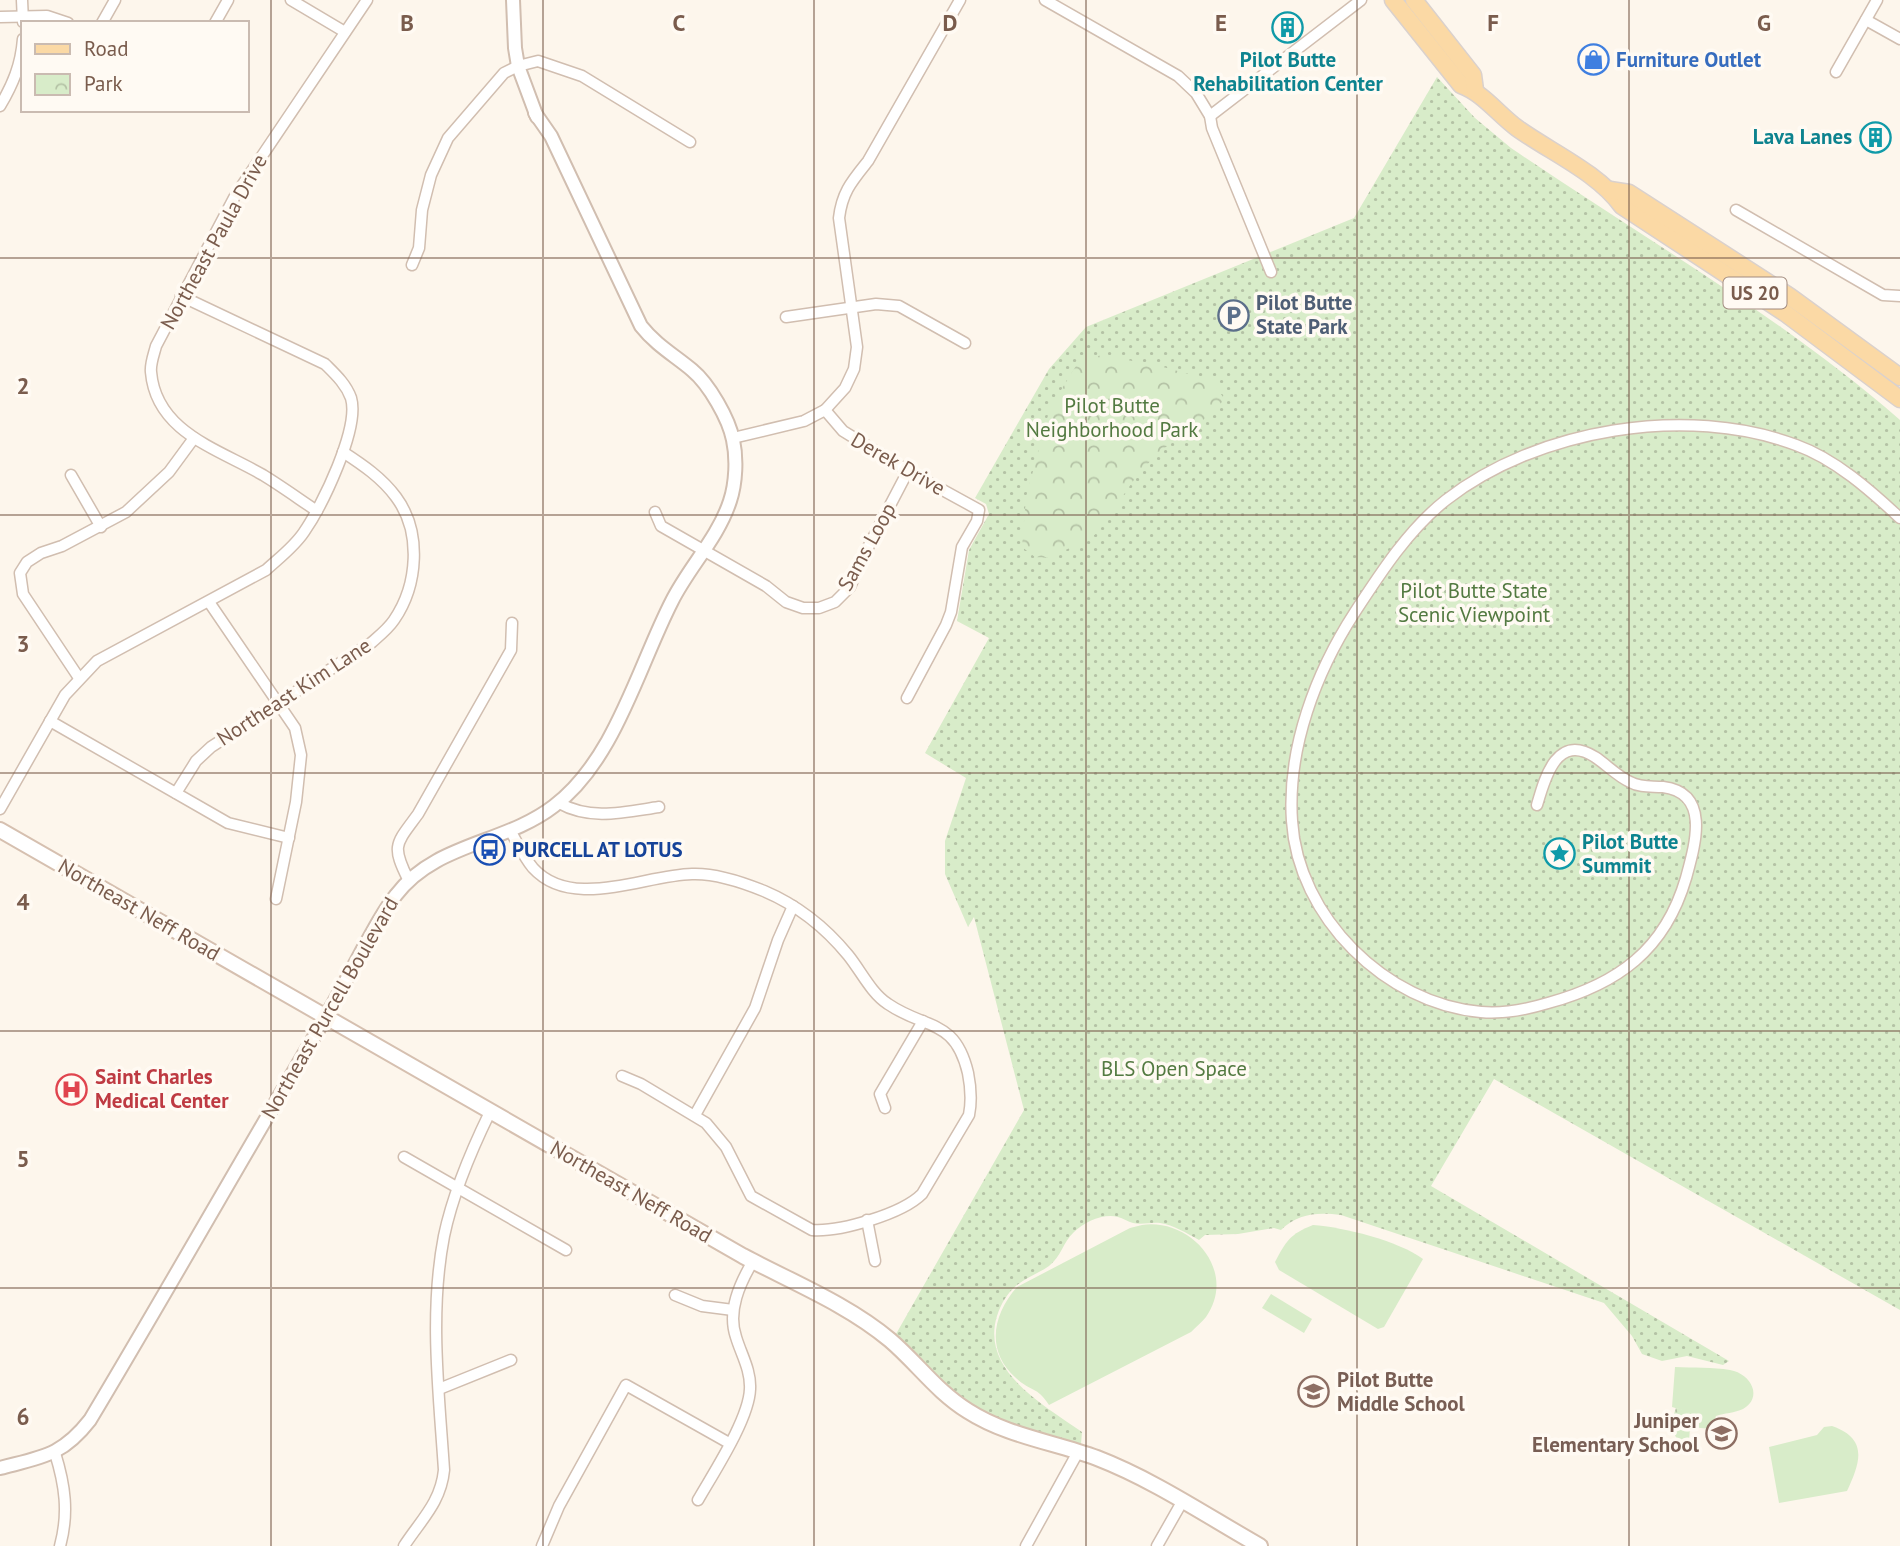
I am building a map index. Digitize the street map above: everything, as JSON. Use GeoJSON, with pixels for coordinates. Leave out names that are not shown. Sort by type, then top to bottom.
{"type":"FeatureCollection","features":[{"type":"Feature","properties":{"kind":"main road","name":"US 20"},"geometry":{"type":"LineString","coordinates":[[1393,0],[1461,86],[1475,90],[1515,126],[1610,190],[1622,206],[1785,313],[1898,394]]}},
{"type":"Feature","properties":{"kind":"main road","name":"US 20"},"geometry":{"type":"LineString","coordinates":[[1413,0],[1473,75],[1475,90]]}},
{"type":"Feature","properties":{"kind":"main road","name":"US 20"},"geometry":{"type":"LineString","coordinates":[[1610,190],[1629,193],[1789,296],[1900,377]]}},
{"type":"Feature","properties":{"kind":"main road","name":"Northeast Neff Road"},"geometry":{"type":"LineString","coordinates":[[0,830],[490,1112],[753,1261],[839,1306],[890,1340],[948,1398],[967,1411],[1000,1427],[1078,1452],[1126,1471],[1260,1546]]}},
{"type":"Feature","properties":{"kind":"street"},"geometry":{"type":"LineString","coordinates":[[22,0],[24,20]]}},
{"type":"Feature","properties":{"kind":"street"},"geometry":{"type":"LineString","coordinates":[[103,21],[116,0]]}},
{"type":"Feature","properties":{"kind":"street"},"geometry":{"type":"LineString","coordinates":[[216,21],[228,0]]}},
{"type":"Feature","properties":{"kind":"street"},"geometry":{"type":"LineString","coordinates":[[290,0],[345,32]]}},
{"type":"Feature","properties":{"kind":"street","name":"Northeast Paula Drive"},"geometry":{"type":"LineString","coordinates":[[317,511],[264,476],[194,438],[173,422],[157,401],[150,369],[156,346],[234,196],[367,0]]}},
{"type":"Feature","properties":{"kind":"street","name":"Northeast Purcell Boulevard"},"geometry":{"type":"LineString","coordinates":[[0,1468],[55,1453],[75,1440],[90,1420],[326,1017],[382,915],[408,879],[437,859],[511,832],[539,818],[582,781],[598,760],[673,599],[722,520],[731,499],[734,476],[733,438],[718,401],[695,372],[660,347],[641,326],[551,136],[535,113],[518,66],[513,0]]}},
{"type":"Feature","properties":{"kind":"street"},"geometry":{"type":"LineString","coordinates":[[733,438],[804,421],[825,410],[845,388],[854,369],[857,347],[839,218],[841,200],[850,183],[868,161],[960,0]]}},
{"type":"Feature","properties":{"kind":"street"},"geometry":{"type":"LineString","coordinates":[[1045,0],[1178,76],[1196,93],[1210,116],[1212,128],[1271,272]]}},
{"type":"Feature","properties":{"kind":"street"},"geometry":{"type":"LineString","coordinates":[[1210,116],[1361,0]]}},
{"type":"Feature","properties":{"kind":"street"},"geometry":{"type":"LineString","coordinates":[[1836,72],[1877,0]]}},
{"type":"Feature","properties":{"kind":"street"},"geometry":{"type":"LineString","coordinates":[[0,18],[24,20],[47,16],[62,21]]}},
{"type":"Feature","properties":{"kind":"street"},"geometry":{"type":"LineString","coordinates":[[1866,20],[1900,39]]}},
{"type":"Feature","properties":{"kind":"street"},"geometry":{"type":"LineString","coordinates":[[0,106],[15,80],[21,61]]}},
{"type":"Feature","properties":{"kind":"street"},"geometry":{"type":"LineString","coordinates":[[412,265],[419,248],[422,211],[431,175],[448,138],[504,73],[518,66],[538,61],[582,76],[690,142]]}},
{"type":"Feature","properties":{"kind":"street"},"geometry":{"type":"LineString","coordinates":[[1736,210],[1883,295],[1900,296]]}},
{"type":"Feature","properties":{"kind":"street"},"geometry":{"type":"LineString","coordinates":[[0,809],[65,695],[97,660],[266,570],[288,551],[304,533],[317,511],[350,434],[353,416],[351,397],[341,380],[325,364],[181,296]]}},
{"type":"Feature","properties":{"kind":"street"},"geometry":{"type":"LineString","coordinates":[[786,317],[876,304],[899,306],[965,343]]}},
{"type":"Feature","properties":{"kind":"street","name":"Derek Drive"},"geometry":{"type":"LineString","coordinates":[[825,410],[843,431],[979,510],[977,521],[962,547],[951,612],[907,698]]}},
{"type":"Feature","properties":{"kind":"street"},"geometry":{"type":"LineString","coordinates":[[1537,805],[1545,778],[1554,762],[1571,750],[1581,750],[1633,785],[1664,788],[1688,797],[1695,807],[1696,822],[1688,869],[1677,903],[1647,950],[1620,974],[1569,998],[1538,1006],[1483,1012],[1457,1008],[1421,996],[1383,975],[1351,949],[1327,922],[1309,890],[1298,861],[1292,822],[1293,781],[1300,741],[1321,671],[1336,642],[1380,574],[1442,503],[1478,476],[1526,454],[1581,438],[1628,429],[1678,425],[1759,434],[1800,446],[1870,490],[1900,518]]}},
{"type":"Feature","properties":{"kind":"street"},"geometry":{"type":"LineString","coordinates":[[79,678],[23,594],[20,573],[27,562],[41,553],[101,527],[126,512],[169,472],[194,438]]}},
{"type":"Feature","properties":{"kind":"street","name":"Northeast Kim Lane"},"geometry":{"type":"LineString","coordinates":[[176,793],[196,761],[211,747],[372,643],[393,621],[409,593],[414,561],[411,528],[397,498],[374,472],[343,452]]}},
{"type":"Feature","properties":{"kind":"street","name":"Sams Loop"},"geometry":{"type":"LineString","coordinates":[[655,512],[661,526],[766,586],[786,602],[819,608],[835,601],[850,587],[908,471]]}},
{"type":"Feature","properties":{"kind":"street"},"geometry":{"type":"LineString","coordinates":[[71,475],[101,527]]}},
{"type":"Feature","properties":{"kind":"street"},"geometry":{"type":"LineString","coordinates":[[209,602],[295,728],[302,766],[276,899]]}},
{"type":"Feature","properties":{"kind":"street"},"geometry":{"type":"LineString","coordinates":[[408,879],[396,856],[401,836],[418,814],[511,650],[512,623]]}},
{"type":"Feature","properties":{"kind":"street"},"geometry":{"type":"LineString","coordinates":[[50,721],[228,822],[289,838]]}},
{"type":"Feature","properties":{"kind":"street"},"geometry":{"type":"LineString","coordinates":[[559,803],[570,809],[607,815],[659,807]]}},
{"type":"Feature","properties":{"kind":"street"},"geometry":{"type":"LineString","coordinates":[[511,832],[532,867],[541,875],[570,887],[597,890],[692,874],[727,878],[764,891],[793,906],[812,918],[829,934],[881,1000],[950,1035],[964,1057],[972,1102],[968,1115],[922,1194],[914,1203],[867,1220],[824,1231],[813,1230],[751,1196],[717,1133],[695,1115],[622,1076]]}},
{"type":"Feature","properties":{"kind":"street"},"geometry":{"type":"LineString","coordinates":[[695,1115],[755,1008],[778,940],[793,906]]}},
{"type":"Feature","properties":{"kind":"street"},"geometry":{"type":"LineString","coordinates":[[885,1108],[880,1094],[923,1021]]}},
{"type":"Feature","properties":{"kind":"street"},"geometry":{"type":"LineString","coordinates":[[404,1546],[436,1502],[442,1486],[444,1470],[436,1312],[444,1236],[472,1148],[490,1112]]}},
{"type":"Feature","properties":{"kind":"street"},"geometry":{"type":"LineString","coordinates":[[404,1157],[566,1250]]}},
{"type":"Feature","properties":{"kind":"street"},"geometry":{"type":"LineString","coordinates":[[867,1220],[875,1262]]}},
{"type":"Feature","properties":{"kind":"street"},"geometry":{"type":"LineString","coordinates":[[698,1500],[748,1406],[750,1388],[735,1335],[733,1310],[742,1282],[753,1261]]}},
{"type":"Feature","properties":{"kind":"street"},"geometry":{"type":"LineString","coordinates":[[675,1295],[702,1306],[733,1310]]}},
{"type":"Feature","properties":{"kind":"street"},"geometry":{"type":"LineString","coordinates":[[439,1389],[512,1360]]}},
{"type":"Feature","properties":{"kind":"street"},"geometry":{"type":"LineString","coordinates":[[542,1546],[559,1506],[626,1385],[729,1443]]}},
{"type":"Feature","properties":{"kind":"street"},"geometry":{"type":"LineString","coordinates":[[1026,1546],[1078,1452]]}},
{"type":"Feature","properties":{"kind":"street"},"geometry":{"type":"LineString","coordinates":[[55,1453],[63,1479],[66,1505],[65,1530],[60,1546]]}},
{"type":"Feature","properties":{"kind":"street"},"geometry":{"type":"LineString","coordinates":[[1157,1546],[1182,1502]]}},
{"type":"Feature","properties":{"kind":"green space","name":"Pilot Butte State Scenic Viewpoint"},"geometry":{"type":"Polygon","coordinates":[[[1437,77],[1475,118],[1511,148],[1759,312],[1854,382],[1900,420],[1900,1310],[1494,1079],[1431,1186],[1729,1361],[1723,1365],[1687,1356],[1662,1361],[1642,1354],[1632,1336],[1604,1303],[1341,1215],[1309,1215],[1294,1220],[1281,1230],[1274,1228],[1238,1234],[1205,1235],[1199,1240],[1165,1224],[1136,1224],[1107,1216],[1094,1219],[1078,1228],[1053,1262],[1010,1292],[997,1316],[994,1336],[998,1354],[1019,1385],[1082,1432],[1081,1444],[1015,1424],[977,1408],[946,1384],[896,1334],[1024,1110],[974,917],[968,927],[945,874],[945,841],[966,778],[925,753],[989,638],[957,621],[969,550],[989,514],[986,504],[975,498],[1049,369],[1086,327],[1354,218],[1437,77]]]}},
{"type":"Feature","properties":{"kind":"green space","name":"Pilot Butte Neighborhood Park"},"geometry":{"type":"Polygon","coordinates":[[[1102,355],[1211,380],[1223,401],[1203,420],[1159,452],[1138,474],[1098,532],[1050,558],[1035,557],[1022,547],[1026,497],[1050,408],[1079,361],[1102,355]]]}},
{"type":"Feature","properties":{"kind":"green space"},"geometry":{"type":"Polygon","coordinates":[[[1160,1225],[1177,1230],[1192,1239],[1204,1251],[1213,1266],[1216,1282],[1214,1300],[1206,1317],[1191,1332],[1049,1405],[1041,1395],[1016,1378],[1000,1356],[996,1332],[1002,1309],[1017,1287],[1130,1228],[1160,1225]]]}},
{"type":"Feature","properties":{"kind":"green space"},"geometry":{"type":"Polygon","coordinates":[[[1313,1225],[1370,1236],[1400,1246],[1423,1259],[1384,1327],[1378,1329],[1279,1270],[1275,1262],[1286,1243],[1294,1235],[1313,1225]]]}},
{"type":"Feature","properties":{"kind":"green space"},"geometry":{"type":"Polygon","coordinates":[[[1271,1294],[1312,1319],[1304,1333],[1262,1308],[1271,1294]]]}},
{"type":"Feature","properties":{"kind":"green space"},"geometry":{"type":"Polygon","coordinates":[[[1675,1367],[1717,1368],[1738,1372],[1749,1381],[1752,1399],[1743,1409],[1716,1416],[1711,1429],[1691,1427],[1689,1412],[1672,1407],[1675,1367]]]}},
{"type":"Feature","properties":{"kind":"green space"},"geometry":{"type":"Polygon","coordinates":[[[1676,1408],[1689,1411],[1689,1439],[1679,1442],[1673,1426],[1676,1408]]]}},
{"type":"Feature","properties":{"kind":"green space"},"geometry":{"type":"Polygon","coordinates":[[[1832,1426],[1852,1438],[1858,1453],[1858,1462],[1847,1491],[1779,1503],[1769,1447],[1817,1435],[1824,1427],[1832,1426]]]}},
{"type":"Feature","properties":{"kind":"place","name":"Pilot Butte Rehabilitation Center"},"geometry":{"type":"Point","coordinates":[1288,28]}},
{"type":"Feature","properties":{"kind":"place","name":"Furniture Outlet"},"geometry":{"type":"Point","coordinates":[1593,60]}},
{"type":"Feature","properties":{"kind":"place","name":"Lava Lanes"},"geometry":{"type":"Point","coordinates":[1875,137]}},
{"type":"Feature","properties":{"kind":"place","name":"Pilot Butte State Park"},"geometry":{"type":"Point","coordinates":[1233,315]}},
{"type":"Feature","properties":{"kind":"place","name":"PURCELL AT LOTUS"},"geometry":{"type":"Point","coordinates":[489,850]}},
{"type":"Feature","properties":{"kind":"place","name":"Pilot Butte Summit"},"geometry":{"type":"Point","coordinates":[1559,854]}},
{"type":"Feature","properties":{"kind":"place","name":"Saint Charles Medical Center"},"geometry":{"type":"Point","coordinates":[72,1089]}},
{"type":"Feature","properties":{"kind":"place","name":"Pilot Butte Middle School"},"geometry":{"type":"Point","coordinates":[1314,1392]}},
{"type":"Feature","properties":{"kind":"place","name":"Juniper Elementary School"},"geometry":{"type":"Point","coordinates":[1722,1433]}},
{"type":"Feature","properties":{"kind":"park label","name":"BLS Open Space"},"geometry":{"type":"Point","coordinates":[1174,1069]}}]}
